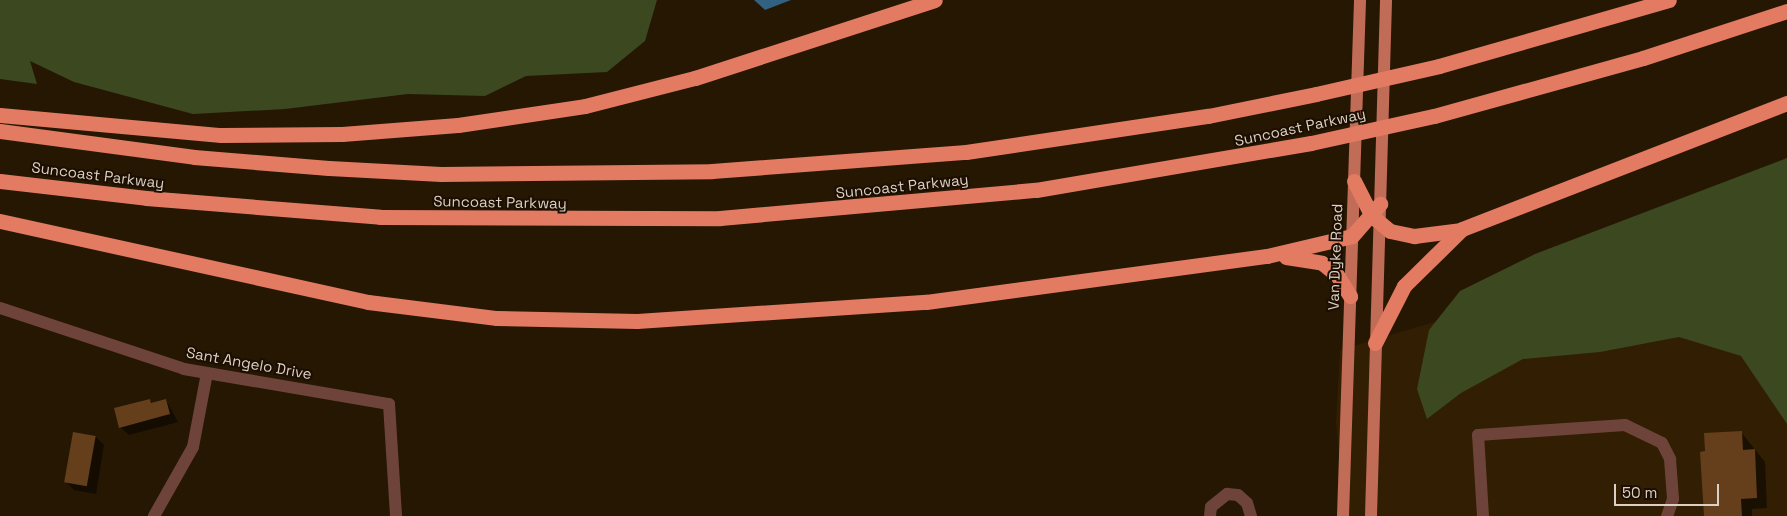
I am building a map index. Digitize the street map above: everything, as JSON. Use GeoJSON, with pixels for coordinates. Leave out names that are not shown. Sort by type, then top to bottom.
{"type":"FeatureCollection","features":[{"type":"Feature","properties":{"kind":"highway"},"geometry":{"type":"LineString","coordinates":[[0,115],[221,135],[342,134],[458,125],[585,106],[696,78],[935,0]]}},
{"type":"Feature","properties":{"kind":"highway","name":"Suncoast Parkway"},"geometry":{"type":"LineString","coordinates":[[0,131],[194,157],[329,168],[441,174],[712,171],[966,152],[1208,116],[1316,94],[1439,66],[1669,0]]}},
{"type":"Feature","properties":{"kind":"highway","name":"Suncoast Parkway"},"geometry":{"type":"LineString","coordinates":[[0,181],[146,198],[380,217],[720,218],[1036,190],[1311,143],[1434,116],[1643,58],[1787,11]]}},
{"type":"Feature","properties":{"kind":"highway"},"geometry":{"type":"LineString","coordinates":[[1354,181],[1377,215],[1414,236],[1462,230],[1787,104]]}},
{"type":"Feature","properties":{"kind":"highway"},"geometry":{"type":"LineString","coordinates":[[0,221],[368,302],[439,313],[554,321],[637,321],[926,302],[1267,256],[1352,236],[1377,215]]}},
{"type":"Feature","properties":{"kind":"highway"},"geometry":{"type":"LineString","coordinates":[[1375,343],[1414,274],[1462,230]]}},
{"type":"Feature","properties":{"kind":"highway"},"geometry":{"type":"LineString","coordinates":[[1267,256],[1322,263],[1338,275],[1350,296]]}},
{"type":"Feature","properties":{"kind":"main road","name":"Van Dyke Road"},"geometry":{"type":"LineString","coordinates":[[1343,516],[1360,0]]}},
{"type":"Feature","properties":{"kind":"main road"},"geometry":{"type":"LineString","coordinates":[[1371,516],[1377,215],[1386,0]]}},
{"type":"Feature","properties":{"kind":"street","name":"Sant Angelo Drive"},"geometry":{"type":"LineString","coordinates":[[0,308],[207,373],[389,404],[396,516]]}},
{"type":"Feature","properties":{"kind":"street"},"geometry":{"type":"LineString","coordinates":[[154,516],[193,447],[207,373]]}},
{"type":"Feature","properties":{"kind":"street"},"geometry":{"type":"LineString","coordinates":[[1484,516],[1478,436],[1625,425],[1662,443],[1670,459],[1673,499],[1667,516]]}},
{"type":"Feature","properties":{"kind":"street"},"geometry":{"type":"LineString","coordinates":[[1210,516],[1214,502],[1227,494],[1238,494],[1247,503],[1251,516]]}},
{"type":"Feature","properties":{"kind":"shaded area"},"geometry":{"type":"Polygon","coordinates":[[[1787,217],[1787,516],[1344,516],[1336,422],[1340,350],[1787,217]]]}},
{"type":"Feature","properties":{"kind":"green space"},"geometry":{"type":"Polygon","coordinates":[[[0,0],[657,0],[645,41],[607,72],[526,76],[485,96],[408,94],[285,109],[193,114],[74,82],[30,61],[37,84],[0,79],[0,0]]]}},
{"type":"Feature","properties":{"kind":"green space"},"geometry":{"type":"Polygon","coordinates":[[[1787,158],[1787,424],[1741,356],[1679,337],[1600,352],[1523,359],[1461,393],[1427,419],[1417,389],[1429,330],[1460,291],[1535,254],[1787,158]]]}},
{"type":"Feature","properties":{"kind":"water"},"geometry":{"type":"Polygon","coordinates":[[[754,0],[791,0],[765,10],[754,0]]]}},
{"type":"Feature","properties":{"kind":"building"},"geometry":{"type":"Polygon","coordinates":[[[150,399],[151,403],[166,399],[170,414],[119,428],[114,408],[150,399]]]}},
{"type":"Feature","properties":{"kind":"building"},"geometry":{"type":"Polygon","coordinates":[[[1742,431],[1743,450],[1755,449],[1757,498],[1741,499],[1742,516],[1704,516],[1700,452],[1705,451],[1704,433],[1742,431]]]}},
{"type":"Feature","properties":{"kind":"building"},"geometry":{"type":"Polygon","coordinates":[[[73,432],[96,436],[87,486],[64,482],[73,432]]]}}]}
